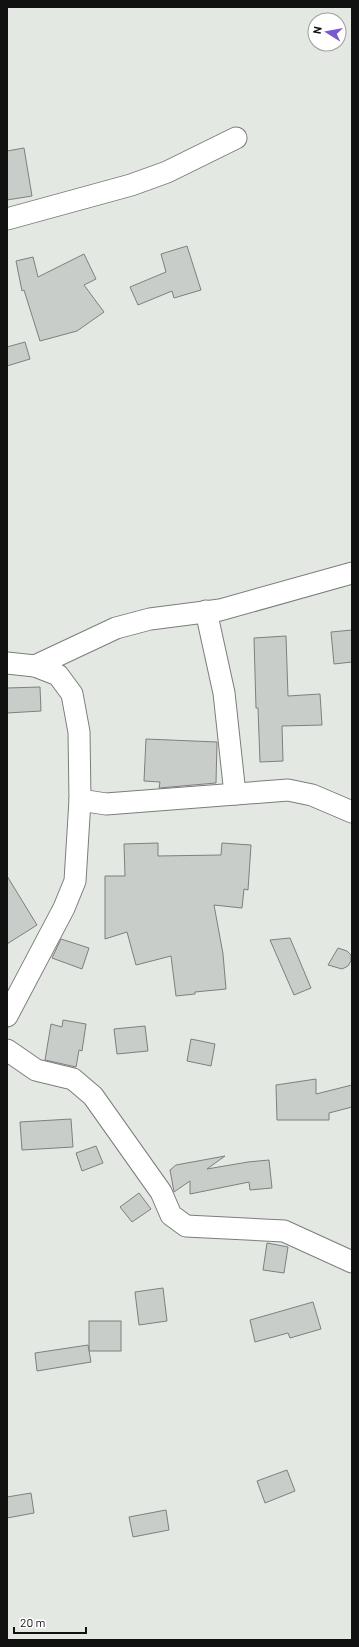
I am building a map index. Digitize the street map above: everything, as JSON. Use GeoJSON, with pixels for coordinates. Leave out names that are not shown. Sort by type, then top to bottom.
{"type":"FeatureCollection","features":[{"type":"Feature","properties":{"kind":"street"},"geometry":{"type":"LineString","coordinates":[[7,219],[131,185],[167,172],[236,138]]}},
{"type":"Feature","properties":{"kind":"street"},"geometry":{"type":"LineString","coordinates":[[35,666],[116,628],[150,618],[220,610],[352,573]]}},
{"type":"Feature","properties":{"kind":"street"},"geometry":{"type":"LineString","coordinates":[[206,611],[224,693],[235,794]]}},
{"type":"Feature","properties":{"kind":"street"},"geometry":{"type":"LineString","coordinates":[[7,1016],[64,908],[75,881],[80,800],[79,732],[72,694],[58,675],[35,666],[8,661]]}},
{"type":"Feature","properties":{"kind":"street"},"geometry":{"type":"LineString","coordinates":[[80,800],[106,804],[288,790],[312,795],[352,812]]}},
{"type":"Feature","properties":{"kind":"street"},"geometry":{"type":"LineString","coordinates":[[7,1050],[36,1070],[73,1079],[94,1096],[161,1192],[171,1215],[186,1226],[284,1231],[352,1262]]}},
{"type":"Feature","properties":{"kind":"building"},"geometry":{"type":"Polygon","coordinates":[[[24,148],[32,196],[7,200],[7,151],[24,148]]]}},
{"type":"Feature","properties":{"kind":"building"},"geometry":{"type":"Polygon","coordinates":[[[187,246],[201,290],[174,298],[172,291],[138,305],[130,287],[166,272],[161,254],[187,246]]]}},
{"type":"Feature","properties":{"kind":"building"},"geometry":{"type":"Polygon","coordinates":[[[84,254],[96,279],[84,285],[104,312],[77,331],[40,341],[24,290],[22,291],[16,261],[33,257],[38,277],[84,254]]]}},
{"type":"Feature","properties":{"kind":"building"},"geometry":{"type":"Polygon","coordinates":[[[25,342],[30,359],[7,366],[7,347],[25,342]]]}},
{"type":"Feature","properties":{"kind":"building"},"geometry":{"type":"Polygon","coordinates":[[[352,630],[352,662],[334,664],[331,632],[352,630]]]}},
{"type":"Feature","properties":{"kind":"building"},"geometry":{"type":"Polygon","coordinates":[[[286,636],[288,696],[320,694],[322,725],[282,726],[283,761],[260,762],[258,708],[256,708],[254,638],[286,636]]]}},
{"type":"Feature","properties":{"kind":"building"},"geometry":{"type":"Polygon","coordinates":[[[40,687],[41,711],[7,713],[7,688],[40,687]]]}},
{"type":"Feature","properties":{"kind":"building"},"geometry":{"type":"Polygon","coordinates":[[[146,739],[217,742],[216,783],[159,788],[160,782],[144,781],[146,739]]]}},
{"type":"Feature","properties":{"kind":"building"},"geometry":{"type":"Polygon","coordinates":[[[158,843],[158,856],[221,855],[222,843],[251,845],[248,890],[244,889],[242,908],[214,905],[223,954],[226,989],[195,992],[195,994],[176,996],[171,956],[136,965],[127,932],[105,939],[105,876],[125,876],[124,844],[158,843]]]}},
{"type":"Feature","properties":{"kind":"building"},"geometry":{"type":"Polygon","coordinates":[[[7,876],[37,925],[7,944],[7,876]]]}},
{"type":"Feature","properties":{"kind":"building"},"geometry":{"type":"Polygon","coordinates":[[[290,938],[311,988],[294,995],[270,940],[290,938]]]}},
{"type":"Feature","properties":{"kind":"building"},"geometry":{"type":"Polygon","coordinates":[[[61,939],[89,948],[82,969],[52,958],[61,939]]]}},
{"type":"Feature","properties":{"kind":"building"},"geometry":{"type":"Polygon","coordinates":[[[338,948],[347,951],[351,955],[351,961],[348,966],[342,969],[328,965],[338,948]]]}},
{"type":"Feature","properties":{"kind":"building"},"geometry":{"type":"Polygon","coordinates":[[[63,1020],[86,1024],[82,1051],[79,1050],[76,1067],[45,1060],[51,1024],[62,1027],[63,1020]]]}},
{"type":"Feature","properties":{"kind":"building"},"geometry":{"type":"Polygon","coordinates":[[[145,1026],[148,1051],[117,1054],[114,1029],[145,1026]]]}},
{"type":"Feature","properties":{"kind":"building"},"geometry":{"type":"Polygon","coordinates":[[[191,1039],[215,1044],[211,1066],[187,1061],[191,1039]]]}},
{"type":"Feature","properties":{"kind":"building"},"geometry":{"type":"Polygon","coordinates":[[[316,1079],[316,1094],[352,1085],[352,1107],[329,1113],[329,1120],[277,1120],[276,1085],[316,1079]]]}},
{"type":"Feature","properties":{"kind":"building"},"geometry":{"type":"Polygon","coordinates":[[[71,1119],[73,1147],[22,1150],[20,1122],[71,1119]]]}},
{"type":"Feature","properties":{"kind":"building"},"geometry":{"type":"Polygon","coordinates":[[[96,1146],[103,1163],[82,1171],[76,1153],[96,1146]]]}},
{"type":"Feature","properties":{"kind":"building"},"geometry":{"type":"Polygon","coordinates":[[[225,1156],[207,1169],[269,1160],[272,1188],[250,1190],[249,1182],[190,1194],[190,1181],[174,1192],[170,1170],[176,1165],[225,1156]]]}},
{"type":"Feature","properties":{"kind":"building"},"geometry":{"type":"Polygon","coordinates":[[[139,1193],[151,1209],[132,1222],[120,1207],[139,1193]]]}},
{"type":"Feature","properties":{"kind":"building"},"geometry":{"type":"Polygon","coordinates":[[[267,1243],[288,1247],[284,1273],[263,1270],[267,1243]]]}},
{"type":"Feature","properties":{"kind":"building"},"geometry":{"type":"Polygon","coordinates":[[[163,1288],[167,1321],[139,1325],[135,1292],[163,1288]]]}},
{"type":"Feature","properties":{"kind":"building"},"geometry":{"type":"Polygon","coordinates":[[[313,1302],[321,1329],[290,1338],[288,1333],[255,1342],[250,1320],[313,1302]]]}},
{"type":"Feature","properties":{"kind":"building"},"geometry":{"type":"Polygon","coordinates":[[[89,1321],[121,1321],[121,1351],[89,1351],[89,1321]]]}},
{"type":"Feature","properties":{"kind":"building"},"geometry":{"type":"Polygon","coordinates":[[[88,1345],[91,1362],[37,1371],[35,1353],[88,1345]]]}},
{"type":"Feature","properties":{"kind":"building"},"geometry":{"type":"Polygon","coordinates":[[[287,1470],[295,1491],[265,1503],[257,1481],[287,1470]]]}},
{"type":"Feature","properties":{"kind":"building"},"geometry":{"type":"Polygon","coordinates":[[[31,1493],[34,1513],[7,1518],[7,1497],[31,1493]]]}},
{"type":"Feature","properties":{"kind":"building"},"geometry":{"type":"Polygon","coordinates":[[[166,1510],[169,1530],[133,1537],[129,1517],[166,1510]]]}}]}
